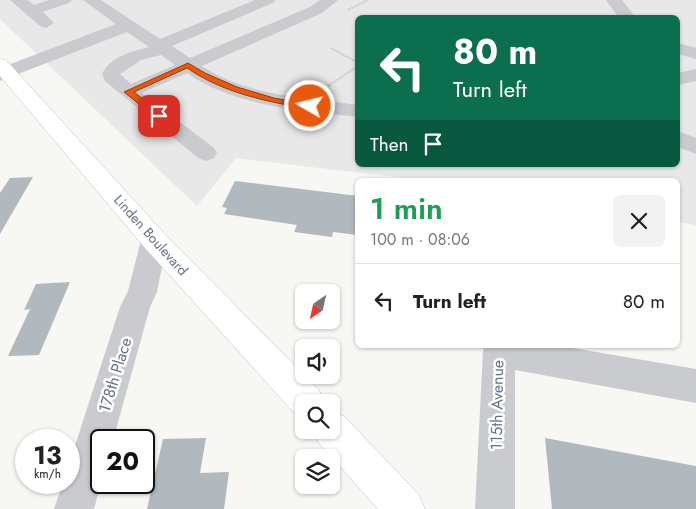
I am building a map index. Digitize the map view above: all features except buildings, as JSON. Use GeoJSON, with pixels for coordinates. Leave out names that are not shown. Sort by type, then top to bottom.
{"type":"FeatureCollection","features":[{"type":"Feature","properties":{"kind":"main road","name":"Linden Boulevard"},"geometry":{"type":"LineString","coordinates":[[2,70],[154,240],[298,394]]}},
{"type":"Feature","properties":{"kind":"main road"},"geometry":{"type":"LineString","coordinates":[[340,439],[404,509]]}},
{"type":"Feature","properties":{"kind":"street"},"geometry":{"type":"LineString","coordinates":[[18,0],[46,23]]}},
{"type":"Feature","properties":{"kind":"street"},"geometry":{"type":"LineString","coordinates":[[32,11],[64,0]]}},
{"type":"Feature","properties":{"kind":"street"},"geometry":{"type":"LineString","coordinates":[[90,0],[114,6],[129,25],[202,75],[235,89],[273,100],[355,111]]}},
{"type":"Feature","properties":{"kind":"street"},"geometry":{"type":"LineString","coordinates":[[206,153],[128,92],[115,81],[111,74],[114,68],[135,56],[162,47],[268,0]]}},
{"type":"Feature","properties":{"kind":"street"},"geometry":{"type":"LineString","coordinates":[[128,92],[316,10],[330,0]]}},
{"type":"Feature","properties":{"kind":"street"},"geometry":{"type":"LineString","coordinates":[[614,0],[626,15]]}},
{"type":"Feature","properties":{"kind":"street"},"geometry":{"type":"LineString","coordinates":[[2,70],[129,25]]}},
{"type":"Feature","properties":{"kind":"street"},"geometry":{"type":"LineString","coordinates":[[680,49],[696,54]]}},
{"type":"Feature","properties":{"kind":"street"},"geometry":{"type":"LineString","coordinates":[[680,79],[696,75]]}},
{"type":"Feature","properties":{"kind":"street"},"geometry":{"type":"LineString","coordinates":[[680,139],[696,147]]}},
{"type":"Feature","properties":{"kind":"street","name":"178th Place"},"geometry":{"type":"LineString","coordinates":[[74,509],[135,307],[142,292],[154,240]]}},
{"type":"Feature","properties":{"kind":"street","name":"115th Avenue"},"geometry":{"type":"LineString","coordinates":[[495,509],[498,351],[696,386]]}},
{"type":"Feature","properties":{"kind":"path"},"geometry":{"type":"LineString","coordinates":[[331,48],[355,62]]}},
{"type":"Feature","properties":{"kind":"path"},"geometry":{"type":"LineString","coordinates":[[321,92],[355,66]]}},
{"type":"Feature","properties":{"kind":"shaded area"},"geometry":{"type":"Polygon","coordinates":[[[0,0],[696,0],[696,225],[680,222],[680,178],[404,178],[236,158],[197,206],[0,19],[0,0]]]}},
{"type":"Feature","properties":{"kind":"route"},"geometry":{"type":"LineString","coordinates":[[159,116],[128,92],[188,65],[202,75],[235,89],[273,100],[310,106]]}}]}
